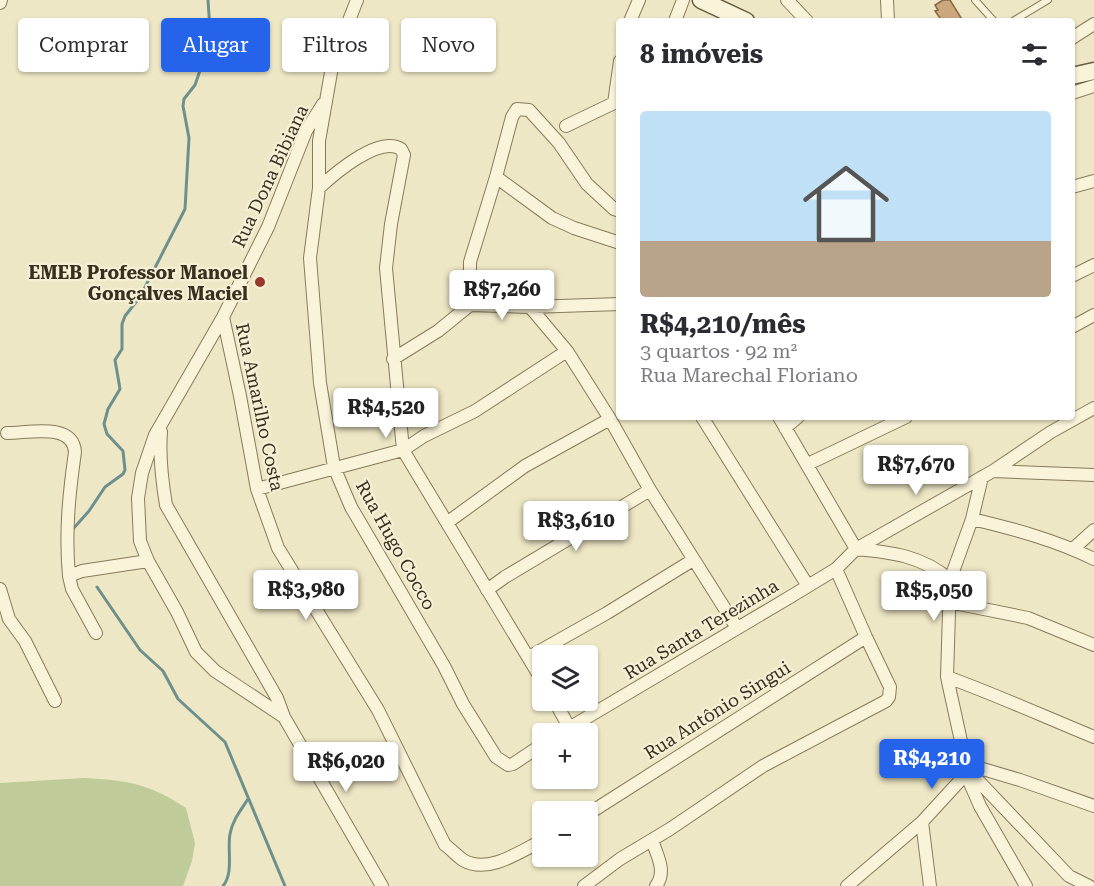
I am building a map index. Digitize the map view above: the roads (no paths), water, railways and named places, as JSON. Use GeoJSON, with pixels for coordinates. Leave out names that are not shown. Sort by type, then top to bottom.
{"type":"FeatureCollection","features":[{"type":"Feature","properties":{"kind":"street","name":"Rua Dona Bibiana"},"geometry":{"type":"LineString","coordinates":[[284,717],[215,671],[196,652],[177,612],[148,561],[140,541],[138,498],[142,473],[155,435],[223,317],[268,227],[306,131],[327,98],[333,61],[357,0]]}},
{"type":"Feature","properties":{"kind":"street"},"geometry":{"type":"LineString","coordinates":[[631,18],[639,0]]}},
{"type":"Feature","properties":{"kind":"street"},"geometry":{"type":"LineString","coordinates":[[676,18],[683,0]]}},
{"type":"Feature","properties":{"kind":"street"},"geometry":{"type":"LineString","coordinates":[[701,0],[740,18]]}},
{"type":"Feature","properties":{"kind":"street"},"geometry":{"type":"LineString","coordinates":[[787,0],[797,16]]}},
{"type":"Feature","properties":{"kind":"street"},"geometry":{"type":"LineString","coordinates":[[887,0],[888,18]]}},
{"type":"Feature","properties":{"kind":"street"},"geometry":{"type":"LineString","coordinates":[[1075,36],[1094,24]]}},
{"type":"Feature","properties":{"kind":"street"},"geometry":{"type":"LineString","coordinates":[[1075,75],[1094,71]]}},
{"type":"Feature","properties":{"kind":"street"},"geometry":{"type":"LineString","coordinates":[[1075,92],[1094,86]]}},
{"type":"Feature","properties":{"kind":"street","name":"Rua Hugo Cocco"},"geometry":{"type":"LineString","coordinates":[[327,98],[320,141],[319,188],[310,258],[320,383],[334,467],[351,507],[496,758],[508,765],[532,751]]}},
{"type":"Feature","properties":{"kind":"street"},"geometry":{"type":"LineString","coordinates":[[566,126],[616,102]]}},
{"type":"Feature","properties":{"kind":"street"},"geometry":{"type":"LineString","coordinates":[[470,305],[470,262],[512,117],[517,109],[529,110],[560,143],[587,184],[616,210]]}},
{"type":"Feature","properties":{"kind":"street"},"geometry":{"type":"LineString","coordinates":[[319,188],[341,167],[368,152],[391,145],[401,148],[404,155],[391,224],[386,268],[403,450],[532,662]]}},
{"type":"Feature","properties":{"kind":"street"},"geometry":{"type":"LineString","coordinates":[[496,177],[552,218],[616,242]]}},
{"type":"Feature","properties":{"kind":"street"},"geometry":{"type":"LineString","coordinates":[[1075,186],[1094,181]]}},
{"type":"Feature","properties":{"kind":"street"},"geometry":{"type":"LineString","coordinates":[[1075,274],[1094,265]]}},
{"type":"Feature","properties":{"kind":"street"},"geometry":{"type":"LineString","coordinates":[[393,359],[438,331],[470,305],[530,307],[616,304]]}},
{"type":"Feature","properties":{"kind":"street"},"geometry":{"type":"LineString","coordinates":[[530,307],[567,351],[610,419],[650,490],[737,628]]}},
{"type":"Feature","properties":{"kind":"street"},"geometry":{"type":"LineString","coordinates":[[1075,325],[1094,315]]}},
{"type":"Feature","properties":{"kind":"street","name":"Rua Amarilho Costa"},"geometry":{"type":"LineString","coordinates":[[223,317],[240,396],[256,489],[278,548],[378,710],[445,844],[464,861],[483,865],[510,857],[532,846]]}},
{"type":"Feature","properties":{"kind":"street"},"geometry":{"type":"LineString","coordinates":[[256,489],[403,450],[424,436],[475,411],[567,351]]}},
{"type":"Feature","properties":{"kind":"street","name":"Rua Santa Terezinha"},"geometry":{"type":"LineString","coordinates":[[1075,419],[1094,408]]}},
{"type":"Feature","properties":{"kind":"street"},"geometry":{"type":"LineString","coordinates":[[448,522],[525,466],[610,419]]}},
{"type":"Feature","properties":{"kind":"street"},"geometry":{"type":"LineString","coordinates":[[704,420],[808,586]]}},
{"type":"Feature","properties":{"kind":"street"},"geometry":{"type":"LineString","coordinates":[[808,464],[900,420]]}},
{"type":"Feature","properties":{"kind":"street","name":"Rua Santa Terezinha"},"geometry":{"type":"LineString","coordinates":[[576,723],[836,569],[856,549],[987,474],[1072,420]]}},
{"type":"Feature","properties":{"kind":"street"},"geometry":{"type":"LineString","coordinates":[[162,423],[159,450],[166,505],[277,698],[284,717],[382,886]]}},
{"type":"Feature","properties":{"kind":"street"},"geometry":{"type":"LineString","coordinates":[[782,423],[856,549],[889,552],[914,558],[939,570],[951,580]]}},
{"type":"Feature","properties":{"kind":"street"},"geometry":{"type":"LineString","coordinates":[[8,433],[56,432],[69,436],[75,443],[67,507],[66,553],[72,589],[96,633]]}},
{"type":"Feature","properties":{"kind":"street"},"geometry":{"type":"LineString","coordinates":[[1026,886],[980,806],[966,769],[946,677],[951,580],[987,474],[1094,475]]}},
{"type":"Feature","properties":{"kind":"street"},"geometry":{"type":"LineString","coordinates":[[487,590],[650,490]]}},
{"type":"Feature","properties":{"kind":"street"},"geometry":{"type":"LineString","coordinates":[[972,519],[1012,528],[1073,549],[1094,559]]}},
{"type":"Feature","properties":{"kind":"street"},"geometry":{"type":"LineString","coordinates":[[1073,549],[1094,530]]}},
{"type":"Feature","properties":{"kind":"street"},"geometry":{"type":"LineString","coordinates":[[529,657],[607,613],[693,560]]}},
{"type":"Feature","properties":{"kind":"street"},"geometry":{"type":"LineString","coordinates":[[69,576],[82,571],[148,561]]}},
{"type":"Feature","properties":{"kind":"street"},"geometry":{"type":"LineString","coordinates":[[584,886],[620,859],[763,766],[886,701],[891,687],[836,569]]}},
{"type":"Feature","properties":{"kind":"street"},"geometry":{"type":"LineString","coordinates":[[0,589],[9,619],[25,641],[55,701]]}},
{"type":"Feature","properties":{"kind":"street"},"geometry":{"type":"LineString","coordinates":[[949,602],[1028,618],[1094,645]]}},
{"type":"Feature","properties":{"kind":"street","name":"Rua Antônio Singui"},"geometry":{"type":"LineString","coordinates":[[598,808],[866,637]]}},
{"type":"Feature","properties":{"kind":"street"},"geometry":{"type":"LineString","coordinates":[[946,677],[987,691],[1037,715],[1094,737]]}},
{"type":"Feature","properties":{"kind":"street"},"geometry":{"type":"LineString","coordinates":[[966,769],[1020,780],[1094,806]]}},
{"type":"Feature","properties":{"kind":"street"},"geometry":{"type":"LineString","coordinates":[[847,886],[922,822],[966,769]]}},
{"type":"Feature","properties":{"kind":"street"},"geometry":{"type":"LineString","coordinates":[[966,769],[1069,876],[1089,886]]}},
{"type":"Feature","properties":{"kind":"street"},"geometry":{"type":"LineString","coordinates":[[922,822],[930,886]]}},
{"type":"Feature","properties":{"kind":"street"},"geometry":{"type":"LineString","coordinates":[[652,840],[662,869],[662,879],[656,886]]}},
{"type":"Feature","properties":{"kind":"lane"},"geometry":{"type":"LineString","coordinates":[[975,0],[991,18]]}},
{"type":"Feature","properties":{"kind":"lane"},"geometry":{"type":"LineString","coordinates":[[1018,18],[1048,0]]}},
{"type":"Feature","properties":{"kind":"waterway"},"geometry":{"type":"LineString","coordinates":[[72,530],[89,511],[105,487],[125,470],[123,451],[107,434],[104,424],[108,409],[120,389],[115,360],[122,349],[122,324],[125,316],[140,297],[185,209],[189,138],[183,106],[184,99],[195,85],[204,59],[210,30],[208,0]]}},
{"type":"Feature","properties":{"kind":"waterway"},"geometry":{"type":"LineString","coordinates":[[97,587],[140,650],[163,671],[178,699],[225,742],[285,886]]}},
{"type":"Feature","properties":{"kind":"waterway"},"geometry":{"type":"LineString","coordinates":[[223,886],[229,868],[231,829],[248,799]]}},
{"type":"Feature","properties":{"kind":"place","name":"EMEB Professor Manoel Gonçalves Maciel"},"geometry":{"type":"Point","coordinates":[260,282]}}]}
